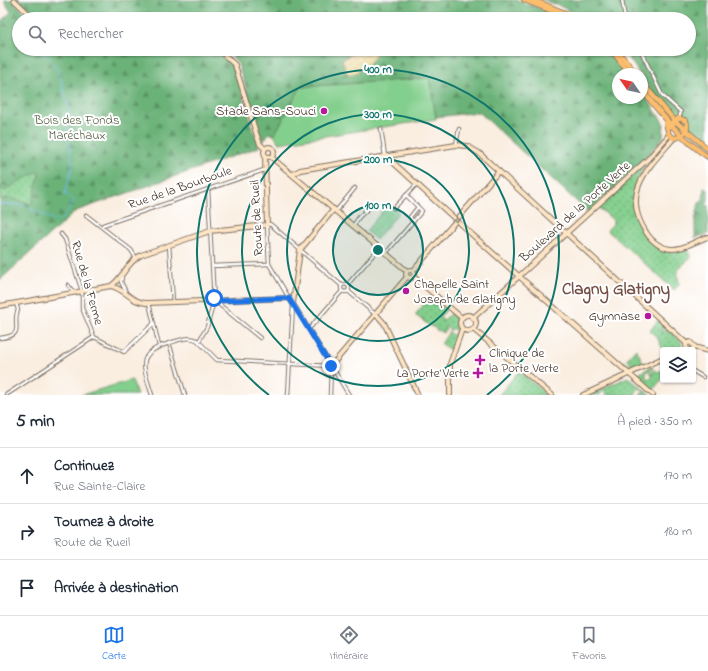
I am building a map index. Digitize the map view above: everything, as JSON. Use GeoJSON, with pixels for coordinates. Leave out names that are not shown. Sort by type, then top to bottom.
{"type":"FeatureCollection","features":[{"type":"Feature","properties":{"kind":"main road"},"geometry":{"type":"LineString","coordinates":[[524,0],[555,12]]}},
{"type":"Feature","properties":{"kind":"main road"},"geometry":{"type":"LineString","coordinates":[[533,0],[563,12]]}},
{"type":"Feature","properties":{"kind":"main road"},"geometry":{"type":"LineString","coordinates":[[616,56],[625,68]]}},
{"type":"Feature","properties":{"kind":"main road"},"geometry":{"type":"LineString","coordinates":[[622,56],[631,68]]}},
{"type":"Feature","properties":{"kind":"main road"},"geometry":{"type":"LineString","coordinates":[[648,89],[686,131],[708,149]]}},
{"type":"Feature","properties":{"kind":"main road"},"geometry":{"type":"LineString","coordinates":[[648,98],[669,127],[708,157]]}},
{"type":"Feature","properties":{"kind":"main road"},"geometry":{"type":"LineString","coordinates":[[677,120],[669,127],[669,135],[674,138],[681,136],[686,131]]}},
{"type":"Feature","properties":{"kind":"street"},"geometry":{"type":"LineString","coordinates":[[14,0],[27,12]]}},
{"type":"Feature","properties":{"kind":"street"},"geometry":{"type":"LineString","coordinates":[[622,0],[624,12]]}},
{"type":"Feature","properties":{"kind":"street"},"geometry":{"type":"LineString","coordinates":[[225,56],[235,65],[260,144],[270,156],[276,159],[407,271],[413,271]]}},
{"type":"Feature","properties":{"kind":"street"},"geometry":{"type":"LineString","coordinates":[[643,56],[662,95],[681,112],[677,120]]}},
{"type":"Feature","properties":{"kind":"street"},"geometry":{"type":"LineString","coordinates":[[381,129],[386,156],[454,220],[653,395]]}},
{"type":"Feature","properties":{"kind":"street"},"geometry":{"type":"LineString","coordinates":[[456,145],[459,129]]}},
{"type":"Feature","properties":{"kind":"street","name":"Boulevard de la Porte Verte"},"geometry":{"type":"LineString","coordinates":[[473,318],[648,159],[669,135]]}},
{"type":"Feature","properties":{"kind":"street"},"geometry":{"type":"LineString","coordinates":[[674,138],[648,168],[640,181],[636,203],[639,218],[648,236],[664,248],[679,249],[708,238]]}},
{"type":"Feature","properties":{"kind":"street"},"geometry":{"type":"LineString","coordinates":[[293,174],[296,171],[386,156],[456,145],[467,146],[477,151],[567,233],[684,347]]}},
{"type":"Feature","properties":{"kind":"street"},"geometry":{"type":"LineString","coordinates":[[265,149],[269,147],[272,148],[270,156]]}},
{"type":"Feature","properties":{"kind":"street","name":"Route de Rueil"},"geometry":{"type":"LineString","coordinates":[[270,156],[264,162],[269,264],[292,300],[308,330],[350,395]]}},
{"type":"Feature","properties":{"kind":"street","name":"Rue de la Bourboule"},"geometry":{"type":"LineString","coordinates":[[103,225],[264,170]]}},
{"type":"Feature","properties":{"kind":"street"},"geometry":{"type":"LineString","coordinates":[[462,318],[414,277],[413,271],[454,220],[459,217],[498,171]]}},
{"type":"Feature","properties":{"kind":"street"},"geometry":{"type":"LineString","coordinates":[[394,208],[416,185]]}},
{"type":"Feature","properties":{"kind":"street"},"geometry":{"type":"LineString","coordinates":[[288,395],[292,300],[300,250],[355,188]]}},
{"type":"Feature","properties":{"kind":"street"},"geometry":{"type":"LineString","coordinates":[[199,341],[207,327],[214,301],[208,189]]}},
{"type":"Feature","properties":{"kind":"street"},"geometry":{"type":"LineString","coordinates":[[386,253],[422,211],[406,195]]}},
{"type":"Feature","properties":{"kind":"street"},"geometry":{"type":"LineString","coordinates":[[354,226],[359,217],[373,204]]}},
{"type":"Feature","properties":{"kind":"street"},"geometry":{"type":"LineString","coordinates":[[413,222],[410,218],[418,207]]}},
{"type":"Feature","properties":{"kind":"street"},"geometry":{"type":"LineString","coordinates":[[86,215],[131,250],[136,258]]}},
{"type":"Feature","properties":{"kind":"street"},"geometry":{"type":"LineString","coordinates":[[459,217],[459,223]]}},
{"type":"Feature","properties":{"kind":"street"},"geometry":{"type":"LineString","coordinates":[[126,293],[122,285],[124,270],[136,258],[210,231],[270,224],[341,285],[342,291]]}},
{"type":"Feature","properties":{"kind":"street","name":"Rue de la Ferme"},"geometry":{"type":"LineString","coordinates":[[61,234],[65,239],[82,291],[82,308],[94,337]]}},
{"type":"Feature","properties":{"kind":"street"},"geometry":{"type":"LineString","coordinates":[[169,245],[173,302]]}},
{"type":"Feature","properties":{"kind":"street"},"geometry":{"type":"LineString","coordinates":[[341,285],[347,284],[379,248]]}},
{"type":"Feature","properties":{"kind":"street"},"geometry":{"type":"LineString","coordinates":[[212,266],[269,264]]}},
{"type":"Feature","properties":{"kind":"street"},"geometry":{"type":"LineString","coordinates":[[330,395],[331,366],[407,277],[407,271]]}},
{"type":"Feature","properties":{"kind":"street"},"geometry":{"type":"LineString","coordinates":[[111,286],[122,277]]}},
{"type":"Feature","properties":{"kind":"street"},"geometry":{"type":"LineString","coordinates":[[407,277],[414,277]]}},
{"type":"Feature","properties":{"kind":"street"},"geometry":{"type":"LineString","coordinates":[[347,284],[348,290],[376,314],[384,323],[418,395]]}},
{"type":"Feature","properties":{"kind":"street"},"geometry":{"type":"LineString","coordinates":[[68,285],[74,293]]}},
{"type":"Feature","properties":{"kind":"street"},"geometry":{"type":"LineString","coordinates":[[0,306],[111,286],[121,289],[136,301],[149,303],[292,300]]}},
{"type":"Feature","properties":{"kind":"street"},"geometry":{"type":"LineString","coordinates":[[308,330],[342,291],[348,290]]}},
{"type":"Feature","properties":{"kind":"street"},"geometry":{"type":"LineString","coordinates":[[214,301],[260,338]]}},
{"type":"Feature","properties":{"kind":"street"},"geometry":{"type":"LineString","coordinates":[[0,338],[9,337],[16,333],[18,329],[15,315],[18,310],[16,303]]}},
{"type":"Feature","properties":{"kind":"street"},"geometry":{"type":"LineString","coordinates":[[149,303],[159,346]]}},
{"type":"Feature","properties":{"kind":"street"},"geometry":{"type":"LineString","coordinates":[[462,318],[468,316],[473,318],[475,324],[473,329]]}},
{"type":"Feature","properties":{"kind":"street"},"geometry":{"type":"LineString","coordinates":[[450,395],[448,380],[450,364],[462,329],[460,324],[462,318]]}},
{"type":"Feature","properties":{"kind":"street"},"geometry":{"type":"LineString","coordinates":[[6,395],[94,337],[124,352],[154,323]]}},
{"type":"Feature","properties":{"kind":"street"},"geometry":{"type":"LineString","coordinates":[[462,329],[468,331],[473,329]]}},
{"type":"Feature","properties":{"kind":"street"},"geometry":{"type":"LineString","coordinates":[[473,329],[552,395]]}},
{"type":"Feature","properties":{"kind":"street"},"geometry":{"type":"LineString","coordinates":[[152,395],[144,370],[144,359],[148,353],[159,346],[192,338],[199,341],[217,360],[331,366]]}},
{"type":"Feature","properties":{"kind":"street"},"geometry":{"type":"LineString","coordinates":[[686,347],[692,342],[693,347]]}},
{"type":"Feature","properties":{"kind":"street"},"geometry":{"type":"LineString","coordinates":[[169,343],[185,395]]}},
{"type":"Feature","properties":{"kind":"street"},"geometry":{"type":"LineString","coordinates":[[696,349],[708,351]]}},
{"type":"Feature","properties":{"kind":"street"},"geometry":{"type":"LineString","coordinates":[[583,395],[660,359]]}},
{"type":"Feature","properties":{"kind":"street"},"geometry":{"type":"LineString","coordinates":[[696,373],[703,377]]}},
{"type":"Feature","properties":{"kind":"green space","name":"Bois des Fonds Maréchaux"},"geometry":{"type":"Polygon","coordinates":[[[11,0],[24,12],[12,12],[12,56],[225,56],[234,68],[259,147],[76,211],[0,280],[0,22],[11,12],[4,1],[11,0]]]}},
{"type":"Feature","properties":{"kind":"green space"},"geometry":{"type":"Polygon","coordinates":[[[19,0],[517,0],[550,12],[31,12],[19,0]]]}},
{"type":"Feature","properties":{"kind":"green space"},"geometry":{"type":"Polygon","coordinates":[[[542,0],[708,0],[708,145],[690,131],[657,100],[648,86],[648,68],[636,68],[627,56],[696,56],[696,12],[572,12],[542,0]]]}},
{"type":"Feature","properties":{"kind":"green space"},"geometry":{"type":"Polygon","coordinates":[[[232,56],[616,56],[625,68],[612,68],[612,104],[648,104],[648,100],[664,124],[663,138],[650,153],[588,212],[479,112],[436,117],[429,78],[301,87],[274,135],[269,133],[263,142],[238,64],[232,56]]]}},
{"type":"Feature","properties":{"kind":"green space"},"geometry":{"type":"Polygon","coordinates":[[[430,78],[436,119],[279,143],[274,135],[301,87],[430,78]]]}},
{"type":"Feature","properties":{"kind":"green space"},"geometry":{"type":"Polygon","coordinates":[[[646,163],[636,183],[633,195],[633,207],[641,229],[656,247],[666,251],[677,252],[689,248],[688,251],[691,257],[677,271],[679,284],[674,290],[607,230],[613,224],[613,220],[598,207],[646,163]]]}},
{"type":"Feature","properties":{"kind":"green space"},"geometry":{"type":"Polygon","coordinates":[[[40,171],[32,204],[10,198],[0,199],[0,189],[5,191],[21,180],[40,171]]]}},
{"type":"Feature","properties":{"kind":"green space"},"geometry":{"type":"Polygon","coordinates":[[[704,188],[708,190],[708,201],[706,205],[708,206],[708,234],[695,238],[695,220],[699,203],[703,201],[704,188]]]}},
{"type":"Feature","properties":{"kind":"green space"},"geometry":{"type":"Polygon","coordinates":[[[389,203],[399,212],[376,240],[366,231],[389,203]]]}},
{"type":"Feature","properties":{"kind":"green space"},"geometry":{"type":"Polygon","coordinates":[[[431,296],[437,301],[434,305],[438,302],[446,310],[440,317],[443,321],[451,313],[458,319],[458,329],[450,350],[441,344],[449,332],[454,336],[456,331],[452,328],[450,331],[445,326],[444,328],[446,329],[443,333],[438,330],[437,331],[432,327],[433,326],[430,326],[423,321],[424,318],[422,320],[415,315],[431,296]]]}},
{"type":"Feature","properties":{"kind":"green space"},"geometry":{"type":"Polygon","coordinates":[[[658,320],[664,325],[661,333],[666,331],[666,327],[682,342],[681,347],[662,347],[657,337],[650,331],[658,320]]]}},
{"type":"Feature","properties":{"kind":"green space"},"geometry":{"type":"Polygon","coordinates":[[[636,349],[644,364],[628,370],[622,364],[624,361],[631,368],[631,363],[627,359],[636,349]]]}},
{"type":"Feature","properties":{"kind":"green space"},"geometry":{"type":"Polygon","coordinates":[[[652,366],[653,369],[646,372],[646,377],[648,379],[653,376],[650,373],[655,370],[658,372],[660,371],[660,382],[652,391],[635,376],[652,366]]]}},
{"type":"Feature","properties":{"kind":"green space"},"geometry":{"type":"Polygon","coordinates":[[[519,371],[547,395],[499,395],[519,371]]]}},
{"type":"Feature","properties":{"kind":"green space"},"geometry":{"type":"Polygon","coordinates":[[[628,377],[650,395],[639,395],[645,392],[640,388],[637,390],[635,395],[605,395],[606,393],[603,390],[600,395],[589,395],[628,377]]]}},
{"type":"Feature","properties":{"kind":"green space"},"geometry":{"type":"Polygon","coordinates":[[[132,380],[137,395],[81,395],[132,380]]]}},
{"type":"Feature","properties":{"kind":"sand"},"geometry":{"type":"Polygon","coordinates":[[[349,56],[375,56],[371,61],[357,72],[348,75],[342,60],[349,56]]]}},
{"type":"Feature","properties":{"kind":"waterway"},"geometry":{"type":"LineString","coordinates":[[47,56],[51,59]]}},
{"type":"Feature","properties":{"kind":"waterway"},"geometry":{"type":"LineString","coordinates":[[53,63],[58,70],[70,113],[68,126],[72,168],[65,194],[74,200],[66,213]]}},
{"type":"Feature","properties":{"kind":"waterway"},"geometry":{"type":"LineString","coordinates":[[0,204],[22,205],[59,222],[64,216]]}},
{"type":"Feature","properties":{"kind":"place","name":"Stade Sans-Souci"},"geometry":{"type":"Point","coordinates":[324,111]}},
{"type":"Feature","properties":{"kind":"place","name":"Chapelle Saint Joseph de Glatigny"},"geometry":{"type":"Point","coordinates":[406,291]}},
{"type":"Feature","properties":{"kind":"place","name":"Gymnase"},"geometry":{"type":"Point","coordinates":[648,316]}},
{"type":"Feature","properties":{"kind":"place","name":"Clinique de la Porte Verte"},"geometry":{"type":"Point","coordinates":[480,360]}},
{"type":"Feature","properties":{"kind":"place","name":"La Porte Verte"},"geometry":{"type":"Point","coordinates":[478,373]}},
{"type":"Feature","properties":{"kind":"district","name":"Clagny Glatigny"},"geometry":{"type":"Point","coordinates":[616,289]}},
{"type":"Feature","properties":{"kind":"route"},"geometry":{"type":"LineString","coordinates":[[214,298],[214,301],[289,298],[331,366]]}}]}
